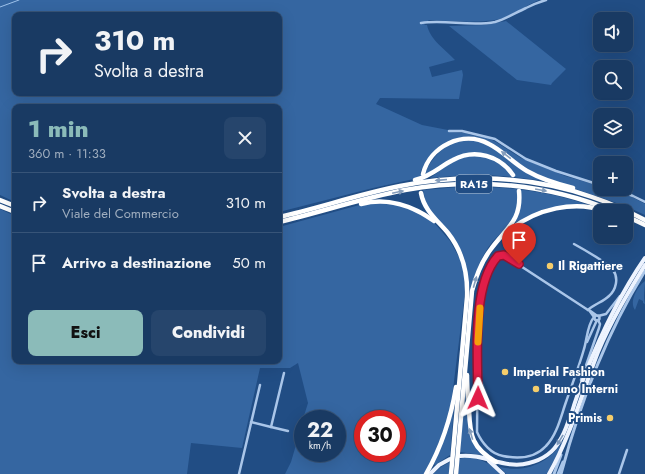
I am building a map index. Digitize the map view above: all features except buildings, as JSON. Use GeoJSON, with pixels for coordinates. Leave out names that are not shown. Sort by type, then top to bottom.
{"type":"FeatureCollection","features":[{"type":"Feature","properties":{"kind":"highway"},"geometry":{"type":"LineString","coordinates":[[423,174],[431,157],[443,146],[460,139],[476,139],[492,145],[522,168],[533,174],[591,196]]}},
{"type":"Feature","properties":{"kind":"highway"},"geometry":{"type":"LineString","coordinates":[[337,202],[364,192],[426,178],[455,159],[470,154],[480,154],[493,157],[506,166],[513,175]]}},
{"type":"Feature","properties":{"kind":"highway","name":"RA15"},"geometry":{"type":"LineString","coordinates":[[282,216],[400,186],[456,178],[481,178],[520,181],[550,186],[591,196],[645,220]]}},
{"type":"Feature","properties":{"kind":"highway","name":"RA15"},"geometry":{"type":"LineString","coordinates":[[282,221],[417,188],[456,184],[516,186],[548,191],[595,204]]}},
{"type":"Feature","properties":{"kind":"highway"},"geometry":{"type":"LineString","coordinates":[[456,474],[472,292],[475,281],[486,257],[513,224],[520,205],[519,191]]}},
{"type":"Feature","properties":{"kind":"highway"},"geometry":{"type":"LineString","coordinates":[[421,192],[426,208],[442,227],[458,250],[465,268],[467,288],[464,334],[451,474]]}},
{"type":"Feature","properties":{"kind":"highway"},"geometry":{"type":"LineString","coordinates":[[0,200],[12,205]]}},
{"type":"Feature","properties":{"kind":"highway"},"geometry":{"type":"LineString","coordinates":[[333,208],[347,207],[369,202],[390,202],[404,205],[420,212],[442,227]]}},
{"type":"Feature","properties":{"kind":"highway"},"geometry":{"type":"LineString","coordinates":[[0,206],[12,211]]}},
{"type":"Feature","properties":{"kind":"highway"},"geometry":{"type":"LineString","coordinates":[[502,236],[526,219],[555,208],[580,206],[593,209]]}},
{"type":"Feature","properties":{"kind":"highway"},"geometry":{"type":"LineString","coordinates":[[633,220],[645,226]]}},
{"type":"Feature","properties":{"kind":"highway"},"geometry":{"type":"LineString","coordinates":[[633,222],[645,226]]}},
{"type":"Feature","properties":{"kind":"highway"},"geometry":{"type":"LineString","coordinates":[[469,326],[467,376],[470,428],[473,441],[479,450],[496,462]]}},
{"type":"Feature","properties":{"kind":"highway"},"geometry":{"type":"LineString","coordinates":[[426,474],[438,452],[448,425],[455,396],[460,352],[464,334]]}},
{"type":"Feature","properties":{"kind":"main road"},"geometry":{"type":"LineString","coordinates":[[460,456],[470,455],[514,465],[524,464],[534,462],[548,454],[558,445],[606,326],[630,281],[645,258]]}},
{"type":"Feature","properties":{"kind":"main road"},"geometry":{"type":"LineString","coordinates":[[549,474],[565,451],[595,359],[608,330],[645,265]]}},
{"type":"Feature","properties":{"kind":"main road"},"geometry":{"type":"LineString","coordinates":[[485,458],[503,474]]}},
{"type":"Feature","properties":{"kind":"main road"},"geometry":{"type":"LineString","coordinates":[[430,474],[439,465],[450,459]]}},
{"type":"Feature","properties":{"kind":"street"},"geometry":{"type":"LineString","coordinates":[[421,23],[437,22],[472,24],[495,22],[506,19],[526,7],[546,0]]}},
{"type":"Feature","properties":{"kind":"street"},"geometry":{"type":"LineString","coordinates":[[449,131],[462,131],[495,139],[526,159],[556,171],[593,183]]}},
{"type":"Feature","properties":{"kind":"street"},"geometry":{"type":"LineString","coordinates":[[632,196],[645,202]]}},
{"type":"Feature","properties":{"kind":"street"},"geometry":{"type":"LineString","coordinates":[[574,244],[611,268],[616,277],[615,287],[609,296],[588,310]]}},
{"type":"Feature","properties":{"kind":"street"},"geometry":{"type":"LineString","coordinates":[[579,391],[582,375],[599,328],[599,318],[596,316],[588,310],[507,257],[500,255],[496,258],[490,268],[484,285],[478,323],[477,432],[484,443],[491,450],[500,455],[521,458],[541,451],[547,446],[556,430],[584,348],[590,324],[596,316],[604,315],[609,310],[630,281]]}},
{"type":"Feature","properties":{"kind":"street"},"geometry":{"type":"LineString","coordinates":[[554,474],[565,451],[602,352],[619,316],[645,272]]}},
{"type":"Feature","properties":{"kind":"street"},"geometry":{"type":"LineString","coordinates":[[584,348],[598,320]]}},
{"type":"Feature","properties":{"kind":"street"},"geometry":{"type":"LineString","coordinates":[[271,427],[284,373]]}},
{"type":"Feature","properties":{"kind":"street"},"geometry":{"type":"LineString","coordinates":[[239,474],[260,385]]}},
{"type":"Feature","properties":{"kind":"street"},"geometry":{"type":"LineString","coordinates":[[251,422],[288,431]]}},
{"type":"Feature","properties":{"kind":"street"},"geometry":{"type":"LineString","coordinates":[[619,474],[627,450]]}},
{"type":"Feature","properties":{"kind":"street"},"geometry":{"type":"LineString","coordinates":[[560,474],[565,451]]}},
{"type":"Feature","properties":{"kind":"shaded area"},"geometry":{"type":"Polygon","coordinates":[[[0,0],[539,0],[508,16],[495,20],[466,22],[429,20],[424,25],[427,25],[431,35],[438,44],[455,60],[429,67],[432,77],[462,70],[463,75],[459,99],[380,98],[376,104],[422,125],[448,130],[448,132],[466,133],[488,138],[521,158],[565,176],[593,184],[593,195],[532,171],[488,141],[467,137],[457,138],[438,148],[430,155],[420,174],[425,173],[435,157],[448,145],[465,140],[474,140],[484,143],[545,181],[477,174],[430,178],[456,159],[475,155],[497,160],[515,175],[508,165],[498,158],[482,153],[470,153],[459,155],[441,167],[414,179],[282,211],[282,104],[12,104],[12,201],[0,195],[0,0]]]}},
{"type":"Feature","properties":{"kind":"shaded area"},"geometry":{"type":"Polygon","coordinates":[[[506,21],[566,69],[551,85],[517,80],[449,26],[485,25],[506,21]]]}},
{"type":"Feature","properties":{"kind":"shaded area"},"geometry":{"type":"Polygon","coordinates":[[[459,187],[507,188],[539,192],[585,204],[554,207],[541,210],[515,223],[521,204],[521,192],[518,191],[517,211],[509,225],[493,241],[485,253],[476,271],[470,291],[463,254],[429,210],[423,190],[459,187]]]}},
{"type":"Feature","properties":{"kind":"shaded area"},"geometry":{"type":"Polygon","coordinates":[[[597,196],[629,196],[645,204],[645,215],[633,209],[633,204],[620,204],[597,196]]]}},
{"type":"Feature","properties":{"kind":"shaded area"},"geometry":{"type":"Polygon","coordinates":[[[373,203],[400,205],[429,218],[450,241],[460,259],[463,269],[465,280],[464,301],[450,413],[435,452],[424,474],[285,474],[294,452],[294,462],[346,462],[346,410],[306,410],[308,403],[298,363],[290,368],[260,368],[242,448],[191,443],[187,474],[0,474],[0,209],[12,215],[12,364],[282,364],[282,226],[363,204],[373,203]]]}},
{"type":"Feature","properties":{"kind":"shaded area"},"geometry":{"type":"Polygon","coordinates":[[[645,281],[645,304],[639,299],[635,310],[633,306],[633,298],[639,287],[645,281]]]}},
{"type":"Feature","properties":{"kind":"shaded area"},"geometry":{"type":"Polygon","coordinates":[[[465,395],[467,396],[468,429],[470,436],[481,455],[460,452],[465,395]]]}},
{"type":"Feature","properties":{"kind":"shaded area"},"geometry":{"type":"Polygon","coordinates":[[[454,406],[450,455],[435,465],[434,464],[449,428],[454,406]]]}},
{"type":"Feature","properties":{"kind":"shaded area"},"geometry":{"type":"Polygon","coordinates":[[[566,435],[547,474],[506,474],[500,467],[511,469],[521,468],[530,467],[539,463],[555,452],[566,435]]]}},
{"type":"Feature","properties":{"kind":"shaded area"},"geometry":{"type":"Polygon","coordinates":[[[467,457],[485,462],[500,474],[458,474],[459,459],[467,457]]]}},
{"type":"Feature","properties":{"kind":"shaded area"},"geometry":{"type":"Polygon","coordinates":[[[450,462],[449,474],[433,474],[441,467],[450,462]]]}},
{"type":"Feature","properties":{"kind":"waterway"},"geometry":{"type":"LineString","coordinates":[[0,7],[19,0]]}},
{"type":"Feature","properties":{"kind":"slow traffic"},"geometry":{"type":"LineString","coordinates":[[478,342],[480,308]]}},
{"type":"Feature","properties":{"kind":"place","name":"Il Rigattiere"},"geometry":{"type":"Point","coordinates":[550,266]}},
{"type":"Feature","properties":{"kind":"place","name":"Imperial Fashion"},"geometry":{"type":"Point","coordinates":[505,372]}},
{"type":"Feature","properties":{"kind":"place","name":"Bruno Interni"},"geometry":{"type":"Point","coordinates":[536,389]}},
{"type":"Feature","properties":{"kind":"place","name":"Primis"},"geometry":{"type":"Point","coordinates":[610,418]}},
{"type":"Feature","properties":{"kind":"route"},"geometry":{"type":"LineString","coordinates":[[478,398],[478,323],[484,285],[490,268],[498,256],[504,255],[519,264]]}}]}
